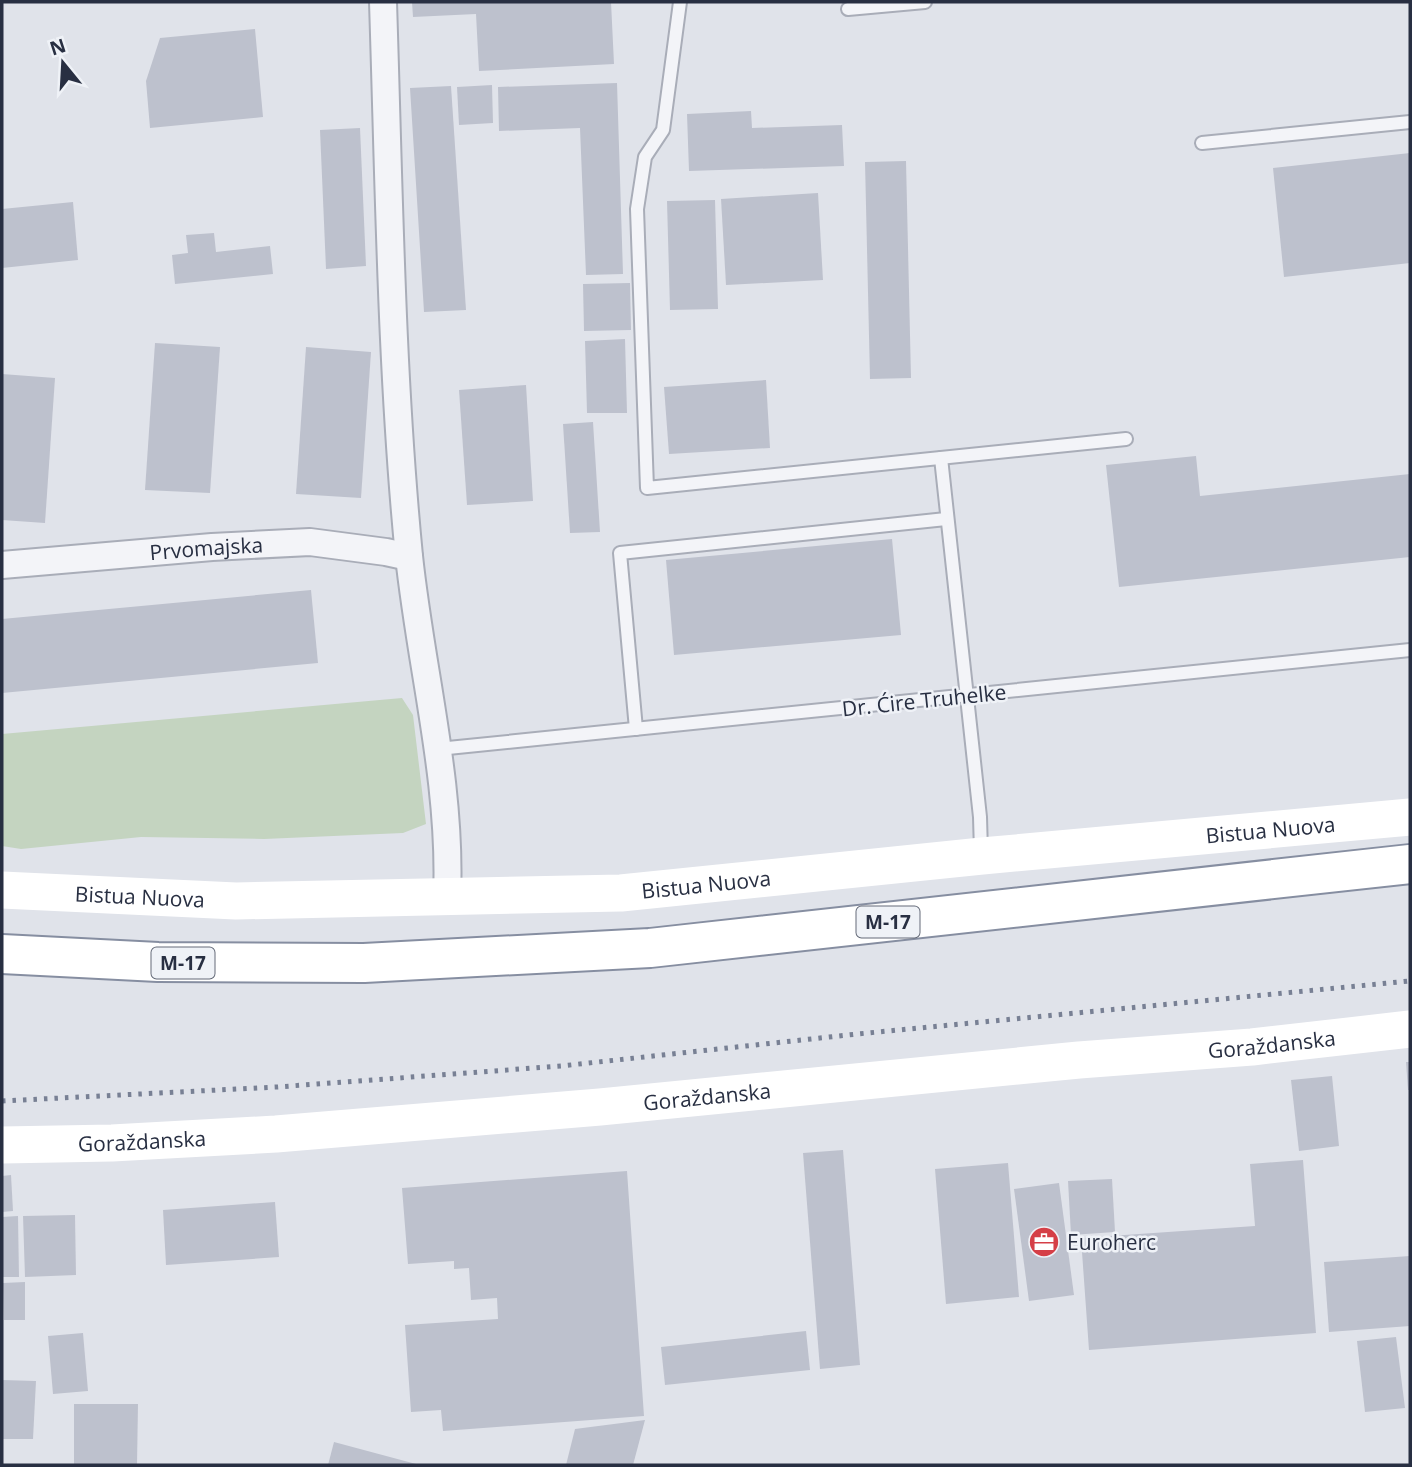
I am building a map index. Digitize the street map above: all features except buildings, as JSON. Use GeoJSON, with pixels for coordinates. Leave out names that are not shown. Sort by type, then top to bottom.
{"type":"FeatureCollection","features":[{"type":"Feature","properties":{"kind":"highway","name":"M-17"},"geometry":{"type":"LineString","coordinates":[[2,954],[158,962],[364,964],[650,948],[1410,864]]}},
{"type":"Feature","properties":{"kind":"street"},"geometry":{"type":"LineString","coordinates":[[383,2],[394,362],[409,557],[438,749],[449,855],[447,897]]}},
{"type":"Feature","properties":{"kind":"street","name":"Prvomajska"},"geometry":{"type":"LineString","coordinates":[[2,565],[212,547],[310,542],[409,557]]}},
{"type":"Feature","properties":{"kind":"street","name":"Bistua Nuova"},"geometry":{"type":"LineString","coordinates":[[2,890],[236,901],[621,893],[982,856],[1410,817]]}},
{"type":"Feature","properties":{"kind":"street","name":"Goraždanska"},"geometry":{"type":"LineString","coordinates":[[2,1145],[276,1135],[1252,1047],[1410,1029]]}},
{"type":"Feature","properties":{"kind":"lane"},"geometry":{"type":"LineString","coordinates":[[680,2],[663,130],[645,157],[637,209],[647,488],[1126,439]]}},
{"type":"Feature","properties":{"kind":"lane"},"geometry":{"type":"LineString","coordinates":[[848,9],[925,2]]}},
{"type":"Feature","properties":{"kind":"lane"},"geometry":{"type":"LineString","coordinates":[[1202,143],[1410,122]]}},
{"type":"Feature","properties":{"kind":"lane"},"geometry":{"type":"LineString","coordinates":[[941,458],[982,856]]}},
{"type":"Feature","properties":{"kind":"lane"},"geometry":{"type":"LineString","coordinates":[[636,729],[620,552],[946,519]]}},
{"type":"Feature","properties":{"kind":"lane","name":"Dr. Ćire Truhelke"},"geometry":{"type":"LineString","coordinates":[[438,749],[1410,650]]}},
{"type":"Feature","properties":{"kind":"green space"},"geometry":{"type":"Polygon","coordinates":[[[402,698],[413,715],[426,824],[403,833],[264,839],[141,837],[21,849],[2,846],[2,734],[402,698]]]}},
{"type":"Feature","properties":{"kind":"railway"},"geometry":{"type":"LineString","coordinates":[[2,1101],[277,1087],[561,1066],[857,1034],[1410,981]]}},
{"type":"Feature","properties":{"kind":"place","name":"Euroherc"},"geometry":{"type":"Point","coordinates":[1044,1242]}}]}
